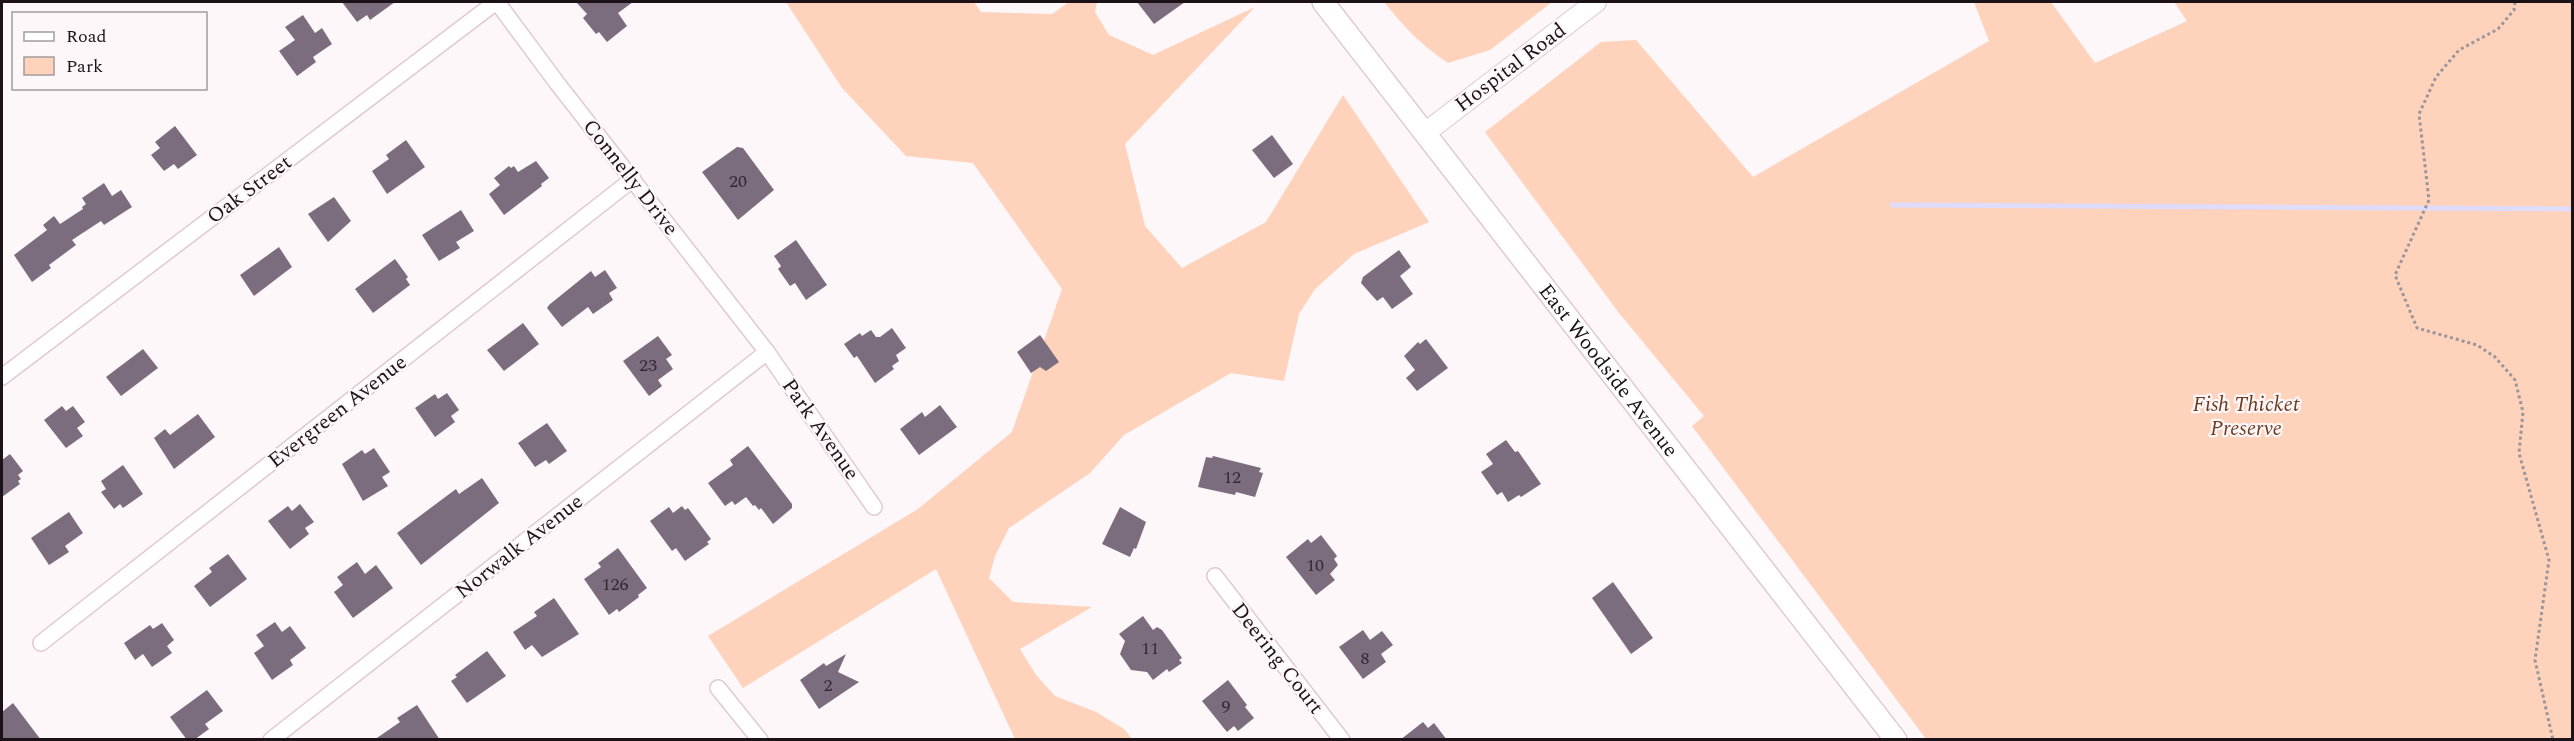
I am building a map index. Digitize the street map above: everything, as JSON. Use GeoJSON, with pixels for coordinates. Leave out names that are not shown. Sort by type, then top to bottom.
{"type":"FeatureCollection","features":[{"type":"Feature","properties":{"kind":"main road","name":"East Woodside Avenue"},"geometry":{"type":"LineString","coordinates":[[1323,2],[1896,740]]}},
{"type":"Feature","properties":{"kind":"street","name":"Connelly Drive"},"geometry":{"type":"LineString","coordinates":[[496,2],[557,84],[767,352]]}},
{"type":"Feature","properties":{"kind":"street","name":"Oak Street"},"geometry":{"type":"LineString","coordinates":[[2,377],[496,2]]}},
{"type":"Feature","properties":{"kind":"street","name":"Hospital Road"},"geometry":{"type":"LineString","coordinates":[[1425,133],[1596,2]]}},
{"type":"Feature","properties":{"kind":"street","name":"Evergreen Avenue"},"geometry":{"type":"LineString","coordinates":[[41,643],[633,179]]}},
{"type":"Feature","properties":{"kind":"street","name":"Park Avenue"},"geometry":{"type":"LineString","coordinates":[[767,352],[874,507]]}},
{"type":"Feature","properties":{"kind":"street","name":"Norwalk Avenue"},"geometry":{"type":"LineString","coordinates":[[271,740],[767,352]]}},
{"type":"Feature","properties":{"kind":"street","name":"Deering Court"},"geometry":{"type":"LineString","coordinates":[[1215,576],[1342,740]]}},
{"type":"Feature","properties":{"kind":"street"},"geometry":{"type":"LineString","coordinates":[[718,688],[760,740]]}},
{"type":"Feature","properties":{"kind":"path"},"geometry":{"type":"LineString","coordinates":[[2515,2],[2514,10],[2498,29],[2459,50],[2451,59],[2436,77],[2419,114],[2429,200],[2395,275],[2417,328],[2477,345],[2494,357],[2515,380],[2523,411],[2519,453],[2549,560],[2535,660],[2553,740]]}},
{"type":"Feature","properties":{"kind":"green space"},"geometry":{"type":"Polygon","coordinates":[[[786,2],[974,2],[981,12],[1052,14],[1069,2],[1097,2],[1095,12],[1109,35],[1153,55],[1255,7],[1125,144],[1145,226],[1182,268],[1266,222],[1343,95],[1429,222],[1354,254],[1315,289],[1299,314],[1284,381],[1231,373],[1124,435],[1090,473],[1009,528],[995,556],[989,578],[1013,602],[1092,607],[1020,649],[1036,675],[1055,696],[1096,712],[1124,729],[1132,739],[1015,739],[936,569],[743,688],[708,636],[918,509],[1012,432],[1062,289],[973,163],[906,156],[842,88],[786,2]]]}},
{"type":"Feature","properties":{"kind":"green space"},"geometry":{"type":"Polygon","coordinates":[[[1384,2],[1552,2],[1490,50],[1448,63],[1413,35],[1384,2]]]}},
{"type":"Feature","properties":{"kind":"green space","name":"Fish Thicket Preserve"},"geometry":{"type":"Polygon","coordinates":[[[1974,2],[2051,2],[2095,63],[2187,21],[2174,2],[2572,2],[2572,739],[1926,739],[1692,426],[1704,416],[1619,313],[1485,132],[1601,42],[1636,40],[1753,177],[1989,41],[1974,2]]]}},
{"type":"Feature","properties":{"kind":"building"},"geometry":{"type":"Polygon","coordinates":[[[342,2],[395,2],[370,20],[367,15],[357,22],[342,2]]]}},
{"type":"Feature","properties":{"kind":"building"},"geometry":{"type":"Polygon","coordinates":[[[576,2],[633,2],[618,13],[627,26],[607,42],[599,32],[596,34],[583,18],[587,14],[576,2]]]}},
{"type":"Feature","properties":{"kind":"building"},"geometry":{"type":"Polygon","coordinates":[[[1137,2],[1185,2],[1154,24],[1137,2]]]}},
{"type":"Feature","properties":{"kind":"building"},"geometry":{"type":"Polygon","coordinates":[[[303,15],[315,33],[322,28],[332,44],[313,57],[316,62],[297,76],[279,51],[295,40],[285,27],[303,15]]]}},
{"type":"Feature","properties":{"kind":"building"},"geometry":{"type":"Polygon","coordinates":[[[175,126],[197,155],[178,169],[174,164],[164,171],[151,155],[160,148],[155,142],[175,126]]]}},
{"type":"Feature","properties":{"kind":"building"},"geometry":{"type":"Polygon","coordinates":[[[1272,135],[1293,164],[1274,178],[1252,150],[1272,135]]]}},
{"type":"Feature","properties":{"kind":"building"},"geometry":{"type":"Polygon","coordinates":[[[406,140],[425,167],[387,194],[372,171],[389,159],[386,155],[406,140]]]}},
{"type":"Feature","properties":{"kind":"building"},"geometry":{"type":"Polygon","coordinates":[[[737,147],[743,148],[774,190],[738,220],[702,172],[737,147]]]}},
{"type":"Feature","properties":{"kind":"building"},"geometry":{"type":"Polygon","coordinates":[[[536,161],[549,178],[504,215],[489,194],[500,185],[494,178],[509,166],[511,168],[514,166],[518,172],[536,161]]]}},
{"type":"Feature","properties":{"kind":"building"},"geometry":{"type":"Polygon","coordinates":[[[104,183],[112,196],[121,190],[132,207],[104,225],[101,221],[72,240],[76,245],[49,265],[51,268],[32,282],[14,255],[47,230],[43,225],[54,216],[60,224],[83,209],[82,207],[86,204],[82,198],[104,183]]]}},
{"type":"Feature","properties":{"kind":"building"},"geometry":{"type":"Polygon","coordinates":[[[334,197],[351,221],[328,242],[308,214],[334,197]]]}},
{"type":"Feature","properties":{"kind":"building"},"geometry":{"type":"Polygon","coordinates":[[[461,210],[474,231],[456,242],[460,248],[439,261],[422,235],[461,210]]]}},
{"type":"Feature","properties":{"kind":"building"},"geometry":{"type":"Polygon","coordinates":[[[796,240],[827,285],[806,300],[795,283],[790,286],[778,269],[781,266],[774,256],[796,240]]]}},
{"type":"Feature","properties":{"kind":"building"},"geometry":{"type":"Polygon","coordinates":[[[279,247],[292,267],[254,296],[240,275],[279,247]]]}},
{"type":"Feature","properties":{"kind":"building"},"geometry":{"type":"Polygon","coordinates":[[[1399,250],[1411,267],[1400,276],[1413,294],[1392,309],[1383,297],[1377,301],[1361,283],[1363,277],[1399,250]]]}},
{"type":"Feature","properties":{"kind":"building"},"geometry":{"type":"Polygon","coordinates":[[[395,259],[408,277],[406,279],[410,285],[373,313],[355,289],[395,259]]]}},
{"type":"Feature","properties":{"kind":"building"},"geometry":{"type":"Polygon","coordinates":[[[605,270],[617,288],[609,293],[613,300],[593,314],[588,307],[562,327],[547,308],[549,305],[591,271],[595,277],[605,270]]]}},
{"type":"Feature","properties":{"kind":"building"},"geometry":{"type":"Polygon","coordinates":[[[523,323],[539,344],[504,371],[487,350],[523,323]]]}},
{"type":"Feature","properties":{"kind":"building"},"geometry":{"type":"Polygon","coordinates":[[[892,328],[906,348],[896,355],[899,361],[892,366],[894,369],[875,383],[857,356],[854,358],[844,344],[860,333],[862,336],[871,330],[876,337],[880,337],[892,328]]]}},
{"type":"Feature","properties":{"kind":"building"},"geometry":{"type":"Polygon","coordinates":[[[1040,335],[1059,362],[1046,371],[1040,367],[1031,373],[1017,352],[1040,335]]]}},
{"type":"Feature","properties":{"kind":"building"},"geometry":{"type":"Polygon","coordinates":[[[658,336],[672,355],[666,359],[673,369],[658,380],[662,386],[649,396],[623,361],[658,336]]]}},
{"type":"Feature","properties":{"kind":"building"},"geometry":{"type":"Polygon","coordinates":[[[1426,339],[1448,368],[1417,391],[1406,378],[1415,370],[1404,356],[1418,342],[1420,344],[1426,339]]]}},
{"type":"Feature","properties":{"kind":"building"},"geometry":{"type":"Polygon","coordinates":[[[143,349],[158,368],[121,396],[106,377],[143,349]]]}},
{"type":"Feature","properties":{"kind":"building"},"geometry":{"type":"Polygon","coordinates":[[[447,393],[459,410],[451,416],[455,422],[435,437],[415,408],[435,394],[438,399],[447,393]]]}},
{"type":"Feature","properties":{"kind":"building"},"geometry":{"type":"Polygon","coordinates":[[[940,405],[957,427],[919,455],[900,429],[922,412],[925,417],[940,405]]]}},
{"type":"Feature","properties":{"kind":"building"},"geometry":{"type":"Polygon","coordinates":[[[62,406],[66,411],[73,406],[85,422],[77,428],[83,436],[66,448],[44,420],[62,406]]]}},
{"type":"Feature","properties":{"kind":"building"},"geometry":{"type":"Polygon","coordinates":[[[198,414],[215,437],[174,469],[154,438],[165,429],[170,435],[198,414]]]}},
{"type":"Feature","properties":{"kind":"building"},"geometry":{"type":"Polygon","coordinates":[[[547,423],[567,451],[549,464],[546,460],[535,467],[518,443],[547,423]]]}},
{"type":"Feature","properties":{"kind":"building"},"geometry":{"type":"Polygon","coordinates":[[[1506,440],[1515,452],[1518,451],[1541,484],[1521,497],[1519,495],[1508,502],[1502,492],[1497,495],[1481,472],[1493,464],[1486,454],[1506,440]]]}},
{"type":"Feature","properties":{"kind":"building"},"geometry":{"type":"Polygon","coordinates":[[[748,446],[792,504],[792,508],[773,524],[761,508],[759,510],[755,505],[753,506],[746,497],[735,505],[732,501],[725,506],[708,483],[733,465],[730,460],[748,446]]]}},
{"type":"Feature","properties":{"kind":"building"},"geometry":{"type":"Polygon","coordinates":[[[374,448],[390,472],[382,477],[388,486],[363,501],[342,464],[362,450],[365,454],[374,448]]]}},
{"type":"Feature","properties":{"kind":"building"},"geometry":{"type":"Polygon","coordinates":[[[10,454],[23,471],[18,475],[21,479],[18,481],[20,484],[2,497],[2,460],[10,454]]]}},
{"type":"Feature","properties":{"kind":"building"},"geometry":{"type":"Polygon","coordinates":[[[1213,456],[1261,468],[1259,472],[1263,473],[1255,497],[1198,487],[1206,457],[1212,458],[1213,456]]]}},
{"type":"Feature","properties":{"kind":"building"},"geometry":{"type":"Polygon","coordinates":[[[123,465],[143,494],[123,508],[120,504],[114,509],[101,492],[106,489],[101,481],[123,465]]]}},
{"type":"Feature","properties":{"kind":"building"},"geometry":{"type":"Polygon","coordinates":[[[482,478],[499,503],[421,565],[397,533],[456,489],[459,494],[482,478]]]}},
{"type":"Feature","properties":{"kind":"building"},"geometry":{"type":"Polygon","coordinates":[[[300,504],[314,522],[305,528],[309,534],[290,549],[268,521],[288,506],[292,511],[300,504]]]}},
{"type":"Feature","properties":{"kind":"building"},"geometry":{"type":"Polygon","coordinates":[[[682,506],[685,510],[688,508],[711,539],[707,542],[709,544],[685,561],[676,548],[672,551],[650,521],[669,507],[673,513],[682,506]]]}},
{"type":"Feature","properties":{"kind":"building"},"geometry":{"type":"Polygon","coordinates":[[[1120,507],[1146,522],[1136,549],[1134,548],[1130,557],[1102,544],[1120,507]]]}},
{"type":"Feature","properties":{"kind":"building"},"geometry":{"type":"Polygon","coordinates":[[[69,512],[83,533],[65,546],[69,552],[49,565],[31,538],[69,512]]]}},
{"type":"Feature","properties":{"kind":"building"},"geometry":{"type":"Polygon","coordinates":[[[1321,535],[1337,556],[1334,559],[1338,565],[1330,574],[1335,580],[1316,595],[1286,557],[1308,539],[1311,543],[1321,535]]]}},
{"type":"Feature","properties":{"kind":"building"},"geometry":{"type":"Polygon","coordinates":[[[618,548],[647,588],[619,612],[617,609],[609,615],[584,579],[601,567],[598,563],[618,548]]]}},
{"type":"Feature","properties":{"kind":"building"},"geometry":{"type":"Polygon","coordinates":[[[228,554],[247,579],[210,607],[194,586],[212,572],[209,568],[228,554]]]}},
{"type":"Feature","properties":{"kind":"building"},"geometry":{"type":"Polygon","coordinates":[[[357,562],[365,574],[376,565],[393,588],[353,618],[334,592],[343,585],[337,577],[357,562]]]}},
{"type":"Feature","properties":{"kind":"building"},"geometry":{"type":"Polygon","coordinates":[[[1613,582],[1653,638],[1631,654],[1592,598],[1613,582]]]}},
{"type":"Feature","properties":{"kind":"building"},"geometry":{"type":"Polygon","coordinates":[[[554,598],[579,634],[542,657],[532,645],[525,650],[513,632],[537,616],[534,612],[554,598]]]}},
{"type":"Feature","properties":{"kind":"building"},"geometry":{"type":"Polygon","coordinates":[[[1143,616],[1153,630],[1157,627],[1162,630],[1182,658],[1179,660],[1182,663],[1169,672],[1167,669],[1153,680],[1147,672],[1131,670],[1120,654],[1125,641],[1119,634],[1143,616]]]}},
{"type":"Feature","properties":{"kind":"building"},"geometry":{"type":"Polygon","coordinates":[[[275,622],[282,632],[290,626],[306,648],[290,660],[293,665],[272,680],[254,653],[264,646],[256,635],[275,622]]]}},
{"type":"Feature","properties":{"kind":"building"},"geometry":{"type":"Polygon","coordinates":[[[162,623],[174,640],[167,646],[172,653],[152,667],[143,654],[135,660],[124,643],[150,625],[153,629],[162,623]]]}},
{"type":"Feature","properties":{"kind":"building"},"geometry":{"type":"Polygon","coordinates":[[[1363,630],[1370,640],[1382,631],[1393,645],[1381,654],[1386,662],[1363,679],[1339,647],[1363,630]]]}},
{"type":"Feature","properties":{"kind":"building"},"geometry":{"type":"Polygon","coordinates":[[[487,651],[506,676],[467,703],[451,681],[457,677],[455,675],[487,651]]]}},
{"type":"Feature","properties":{"kind":"building"},"geometry":{"type":"Polygon","coordinates":[[[846,654],[838,672],[859,682],[819,709],[800,680],[824,663],[826,666],[846,654]]]}},
{"type":"Feature","properties":{"kind":"building"},"geometry":{"type":"Polygon","coordinates":[[[1228,680],[1254,718],[1238,731],[1234,726],[1227,732],[1202,701],[1228,680]]]}},
{"type":"Feature","properties":{"kind":"building"},"geometry":{"type":"Polygon","coordinates":[[[207,690],[223,711],[205,724],[209,729],[194,740],[187,740],[170,717],[207,690]]]}},
{"type":"Feature","properties":{"kind":"building"},"geometry":{"type":"Polygon","coordinates":[[[13,703],[41,740],[2,740],[2,712],[13,703]]]}},
{"type":"Feature","properties":{"kind":"building"},"geometry":{"type":"Polygon","coordinates":[[[417,705],[440,740],[374,740],[400,722],[397,718],[417,705]]]}},
{"type":"Feature","properties":{"kind":"building"},"geometry":{"type":"Polygon","coordinates":[[[1423,722],[1428,728],[1434,723],[1447,740],[1400,740],[1423,722]]]}},
{"type":"Feature","properties":{"kind":"waterway"},"geometry":{"type":"LineString","coordinates":[[1892,205],[2572,209]]}}]}
